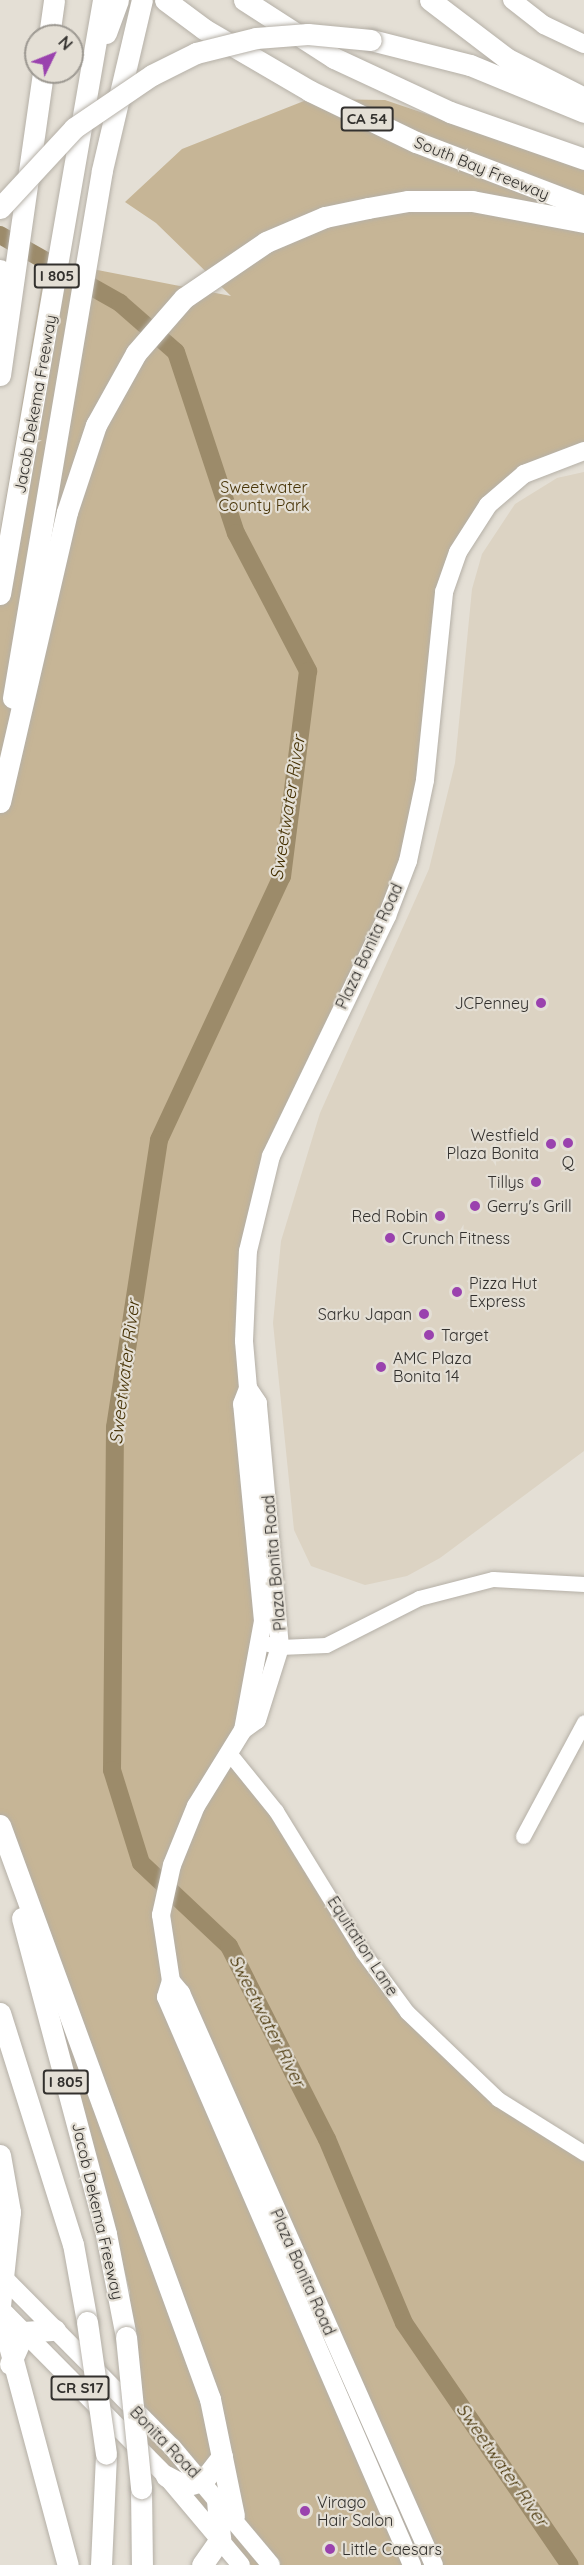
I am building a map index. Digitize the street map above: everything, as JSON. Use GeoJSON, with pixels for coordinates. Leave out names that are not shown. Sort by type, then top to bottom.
{"type":"FeatureCollection","features":[{"type":"Feature","properties":{"kind":"highway"},"geometry":{"type":"LineString","coordinates":[[51,24],[54,0]]}},
{"type":"Feature","properties":{"kind":"highway","name":"South Bay Freeway"},"geometry":{"type":"LineString","coordinates":[[165,0],[204,29],[310,91],[416,142],[584,206]]}},
{"type":"Feature","properties":{"kind":"highway","name":"CA 54"},"geometry":{"type":"LineString","coordinates":[[244,0],[344,63],[450,112],[584,159]]}},
{"type":"Feature","properties":{"kind":"highway"},"geometry":{"type":"LineString","coordinates":[[430,0],[506,58],[584,98]]}},
{"type":"Feature","properties":{"kind":"highway","name":"Jacob Dekema Freeway"},"geometry":{"type":"LineString","coordinates":[[0,594],[36,401],[90,75],[113,2]]}},
{"type":"Feature","properties":{"kind":"highway"},"geometry":{"type":"LineString","coordinates":[[0,796],[26,606],[65,399],[102,170],[141,6]]}},
{"type":"Feature","properties":{"kind":"highway"},"geometry":{"type":"LineString","coordinates":[[0,208],[74,128],[152,75],[196,53],[277,36],[371,40],[470,65],[584,112]]}},
{"type":"Feature","properties":{"kind":"highway","name":"I 805"},"geometry":{"type":"LineString","coordinates":[[0,375],[6,346],[41,84]]}},
{"type":"Feature","properties":{"kind":"highway"},"geometry":{"type":"LineString","coordinates":[[0,802],[67,513],[96,425],[156,328],[221,270],[266,242],[325,217],[408,201],[472,201],[584,222]]}},
{"type":"Feature","properties":{"kind":"highway"},"geometry":{"type":"LineString","coordinates":[[0,270],[6,346]]}},
{"type":"Feature","properties":{"kind":"highway"},"geometry":{"type":"LineString","coordinates":[[0,1827],[210,2399],[234,2516]]}},
{"type":"Feature","properties":{"kind":"highway","name":"Jacob Dekema Freeway"},"geometry":{"type":"LineString","coordinates":[[0,1827],[106,2234],[126,2337],[141,2488],[142,2565]]}},
{"type":"Feature","properties":{"kind":"highway","name":"Jacob Dekema Freeway"},"geometry":{"type":"LineString","coordinates":[[0,2013],[73,2244],[106,2454],[101,2565]]}},
{"type":"Feature","properties":{"kind":"highway"},"geometry":{"type":"LineString","coordinates":[[0,2155],[2,2187],[10,2212],[1,2275],[0,2308],[10,2364],[54,2500],[68,2565]]}},
{"type":"Feature","properties":{"kind":"highway"},"geometry":{"type":"LineString","coordinates":[[10,2364],[24,2332],[55,2330]]}},
{"type":"Feature","properties":{"kind":"highway"},"geometry":{"type":"LineString","coordinates":[[166,2476],[185,2486],[202,2481],[222,2457]]}},
{"type":"Feature","properties":{"kind":"highway"},"geometry":{"type":"LineString","coordinates":[[202,2565],[220,2538],[217,2499]]}},
{"type":"Feature","properties":{"kind":"main road"},"geometry":{"type":"LineString","coordinates":[[512,0],[544,25],[584,44]]}},
{"type":"Feature","properties":{"kind":"main road","name":"Plaza Bonita Road"},"geometry":{"type":"LineString","coordinates":[[412,2565],[166,1997],[171,1982],[162,1932],[165,1888],[196,1806],[243,1730],[260,1642],[260,1578],[242,1404],[248,1388],[244,1297],[253,1220],[284,1122],[387,916],[408,861],[425,780],[444,592],[458,552],[488,505],[524,474],[584,451]]}},
{"type":"Feature","properties":{"kind":"main road","name":"Plaza Bonita Road"},"geometry":{"type":"LineString","coordinates":[[243,1730],[256,1720],[280,1647],[258,1403],[248,1388]]}},
{"type":"Feature","properties":{"kind":"main road","name":"Plaza Bonita Road"},"geometry":{"type":"LineString","coordinates":[[171,1982],[182,1993],[434,2565]]}},
{"type":"Feature","properties":{"kind":"main road","name":"Bonita Road"},"geometry":{"type":"LineString","coordinates":[[1,2275],[202,2481],[234,2516],[271,2565]]}},
{"type":"Feature","properties":{"kind":"main road","name":"Bonita Road"},"geometry":{"type":"LineString","coordinates":[[0,2308],[166,2476],[242,2565]]}},
{"type":"Feature","properties":{"kind":"street"},"geometry":{"type":"LineString","coordinates":[[260,1642],[280,1647],[326,1645],[380,1616],[455,1586],[536,1578],[584,1584]]}},
{"type":"Feature","properties":{"kind":"street"},"geometry":{"type":"LineString","coordinates":[[523,1836],[584,1722]]}},
{"type":"Feature","properties":{"kind":"street","name":"Equitation Lane"},"geometry":{"type":"LineString","coordinates":[[229,1753],[276,1811],[362,1951],[407,2012],[498,2099],[584,2153]]}},
{"type":"Feature","properties":{"kind":"shaded area"},"geometry":{"type":"Polygon","coordinates":[[[584,472],[584,1451],[440,1558],[407,1576],[365,1585],[311,1566],[294,1530],[273,1323],[281,1241],[320,1113],[429,869],[455,763],[472,589],[482,554],[515,504],[557,478],[584,472]]]}},
{"type":"Feature","properties":{"kind":"green space","name":"Sweetwater County Park"},"geometry":{"type":"Polygon","coordinates":[[[309,99],[385,100],[450,122],[584,152],[584,452],[511,484],[453,564],[413,843],[287,1114],[244,1288],[274,1648],[227,1757],[276,1812],[347,1924],[451,2061],[584,2155],[584,2565],[251,2565],[148,2446],[126,2337],[130,2292],[84,2114],[0,1827],[0,534],[46,260],[231,296],[156,223],[125,202],[182,149],[309,99]]]}},
{"type":"Feature","properties":{"kind":"waterway","name":"Sweetwater River"},"geometry":{"type":"LineString","coordinates":[[0,235],[120,303],[176,352],[236,533],[308,671],[282,876],[159,1140],[115,1427],[112,1770],[141,1863],[229,1946],[327,2139],[404,2323],[570,2565]]}},
{"type":"Feature","properties":{"kind":"place","name":"JCPenney"},"geometry":{"type":"Point","coordinates":[541,1003]}},
{"type":"Feature","properties":{"kind":"place","name":"Q"},"geometry":{"type":"Point","coordinates":[568,1143]}},
{"type":"Feature","properties":{"kind":"place","name":"Westfield Plaza Bonita"},"geometry":{"type":"Point","coordinates":[551,1144]}},
{"type":"Feature","properties":{"kind":"place","name":"Tillys"},"geometry":{"type":"Point","coordinates":[536,1182]}},
{"type":"Feature","properties":{"kind":"place","name":"Gerry's Grill"},"geometry":{"type":"Point","coordinates":[475,1206]}},
{"type":"Feature","properties":{"kind":"place","name":"Red Robin"},"geometry":{"type":"Point","coordinates":[440,1216]}},
{"type":"Feature","properties":{"kind":"place","name":"Crunch Fitness"},"geometry":{"type":"Point","coordinates":[390,1238]}},
{"type":"Feature","properties":{"kind":"place","name":"Pizza Hut Express"},"geometry":{"type":"Point","coordinates":[457,1292]}},
{"type":"Feature","properties":{"kind":"place","name":"Sarku Japan"},"geometry":{"type":"Point","coordinates":[424,1314]}},
{"type":"Feature","properties":{"kind":"place","name":"Target"},"geometry":{"type":"Point","coordinates":[429,1335]}},
{"type":"Feature","properties":{"kind":"place","name":"AMC Plaza Bonita 14"},"geometry":{"type":"Point","coordinates":[381,1367]}},
{"type":"Feature","properties":{"kind":"place","name":"Virago Hair Salon"},"geometry":{"type":"Point","coordinates":[305,2511]}},
{"type":"Feature","properties":{"kind":"place","name":"Little Caesars"},"geometry":{"type":"Point","coordinates":[330,2549]}}]}
